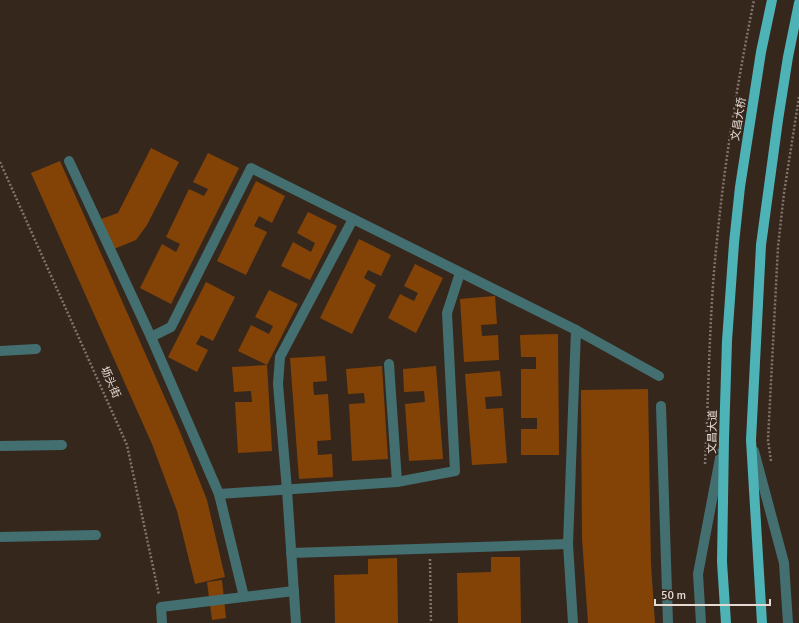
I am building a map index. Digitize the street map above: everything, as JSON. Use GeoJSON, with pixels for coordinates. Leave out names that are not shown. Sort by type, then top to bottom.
{"type":"FeatureCollection","features":[{"type":"Feature","properties":{"kind":"main road","name":"文昌大桥"},"geometry":{"type":"LineString","coordinates":[[734,242],[760,59],[772,0]]}},
{"type":"Feature","properties":{"kind":"main road"},"geometry":{"type":"LineString","coordinates":[[762,623],[751,440],[761,245],[779,112],[799,3]]}},
{"type":"Feature","properties":{"kind":"main road","name":"文昌大道"},"geometry":{"type":"LineString","coordinates":[[726,623],[722,562],[724,439],[727,341],[734,242]]}},
{"type":"Feature","properties":{"kind":"street"},"geometry":{"type":"LineString","coordinates":[[69,161],[151,338],[220,494],[244,597]]}},
{"type":"Feature","properties":{"kind":"street"},"geometry":{"type":"LineString","coordinates":[[151,338],[171,327],[251,168],[576,330],[659,376]]}},
{"type":"Feature","properties":{"kind":"street"},"geometry":{"type":"LineString","coordinates":[[296,623],[278,384],[280,357],[353,219]]}},
{"type":"Feature","properties":{"kind":"street"},"geometry":{"type":"LineString","coordinates":[[220,494],[397,482],[455,471],[448,313],[460,273]]}},
{"type":"Feature","properties":{"kind":"street"},"geometry":{"type":"LineString","coordinates":[[573,623],[568,544],[576,330]]}},
{"type":"Feature","properties":{"kind":"street"},"geometry":{"type":"LineString","coordinates":[[0,351],[36,349]]}},
{"type":"Feature","properties":{"kind":"street"},"geometry":{"type":"LineString","coordinates":[[389,364],[397,482]]}},
{"type":"Feature","properties":{"kind":"street"},"geometry":{"type":"LineString","coordinates":[[661,406],[668,623]]}},
{"type":"Feature","properties":{"kind":"street"},"geometry":{"type":"LineString","coordinates":[[702,623],[698,574],[724,439]]}},
{"type":"Feature","properties":{"kind":"street"},"geometry":{"type":"LineString","coordinates":[[751,440],[784,563],[788,623]]}},
{"type":"Feature","properties":{"kind":"street"},"geometry":{"type":"LineString","coordinates":[[0,446],[62,445]]}},
{"type":"Feature","properties":{"kind":"street"},"geometry":{"type":"LineString","coordinates":[[0,537],[96,535]]}},
{"type":"Feature","properties":{"kind":"street"},"geometry":{"type":"LineString","coordinates":[[291,554],[568,544]]}},
{"type":"Feature","properties":{"kind":"street"},"geometry":{"type":"LineString","coordinates":[[162,623],[161,607],[294,591]]}},
{"type":"Feature","properties":{"kind":"path"},"geometry":{"type":"LineString","coordinates":[[704,471],[710,340],[717,241],[736,98],[754,0]]}},
{"type":"Feature","properties":{"kind":"path"},"geometry":{"type":"LineString","coordinates":[[771,463],[768,440],[778,247],[784,193],[799,97]]}},
{"type":"Feature","properties":{"kind":"path","name":"坜头街"},"geometry":{"type":"LineString","coordinates":[[0,162],[127,445],[161,607]]}},
{"type":"Feature","properties":{"kind":"path"},"geometry":{"type":"LineString","coordinates":[[430,549],[431,623]]}},
{"type":"Feature","properties":{"kind":"building"},"geometry":{"type":"Polygon","coordinates":[[[151,148],[179,162],[147,225],[136,240],[114,249],[101,219],[118,213],[151,148]]]}},
{"type":"Feature","properties":{"kind":"building"},"geometry":{"type":"Polygon","coordinates":[[[208,153],[239,168],[171,304],[140,288],[162,244],[176,252],[180,244],[166,237],[189,189],[204,196],[208,189],[193,182],[208,153]]]}},
{"type":"Feature","properties":{"kind":"building"},"geometry":{"type":"Polygon","coordinates":[[[60,161],[180,432],[207,500],[225,577],[195,584],[177,511],[152,444],[31,173],[60,161]]]}},
{"type":"Feature","properties":{"kind":"building"},"geometry":{"type":"Polygon","coordinates":[[[256,181],[285,196],[272,223],[259,216],[254,226],[267,232],[246,275],[217,261],[256,181]]]}},
{"type":"Feature","properties":{"kind":"building"},"geometry":{"type":"Polygon","coordinates":[[[308,212],[337,226],[310,280],[281,266],[293,242],[311,252],[315,243],[297,233],[308,212]]]}},
{"type":"Feature","properties":{"kind":"building"},"geometry":{"type":"Polygon","coordinates":[[[359,239],[391,255],[381,276],[368,270],[364,278],[376,285],[352,334],[320,318],[359,239]]]}},
{"type":"Feature","properties":{"kind":"building"},"geometry":{"type":"Polygon","coordinates":[[[415,264],[443,278],[416,333],[388,318],[400,294],[414,301],[418,293],[404,286],[415,264]]]}},
{"type":"Feature","properties":{"kind":"building"},"geometry":{"type":"Polygon","coordinates":[[[206,282],[235,297],[213,341],[201,335],[196,344],[208,350],[197,372],[168,357],[206,282]]]}},
{"type":"Feature","properties":{"kind":"building"},"geometry":{"type":"Polygon","coordinates":[[[269,290],[298,304],[267,365],[238,351],[251,325],[269,334],[273,326],[255,317],[269,290]]]}},
{"type":"Feature","properties":{"kind":"building"},"geometry":{"type":"Polygon","coordinates":[[[495,296],[497,324],[481,325],[482,336],[498,335],[499,360],[464,362],[460,299],[495,296]]]}},
{"type":"Feature","properties":{"kind":"building"},"geometry":{"type":"Polygon","coordinates":[[[558,334],[559,455],[521,455],[521,429],[537,429],[537,418],[521,418],[521,369],[536,369],[536,357],[521,357],[520,335],[558,334]]]}},
{"type":"Feature","properties":{"kind":"building"},"geometry":{"type":"Polygon","coordinates":[[[325,356],[327,381],[313,382],[314,395],[328,394],[331,440],[317,441],[318,455],[332,454],[333,477],[299,479],[290,358],[325,356]]]}},
{"type":"Feature","properties":{"kind":"building"},"geometry":{"type":"Polygon","coordinates":[[[267,365],[272,451],[238,453],[235,402],[252,402],[251,391],[234,392],[232,367],[267,365]]]}},
{"type":"Feature","properties":{"kind":"building"},"geometry":{"type":"Polygon","coordinates":[[[382,366],[388,459],[352,461],[349,404],[365,403],[364,393],[348,394],[346,369],[382,366]]]}},
{"type":"Feature","properties":{"kind":"building"},"geometry":{"type":"Polygon","coordinates":[[[436,366],[443,459],[409,461],[405,404],[425,402],[424,391],[404,392],[403,369],[436,366]]]}},
{"type":"Feature","properties":{"kind":"building"},"geometry":{"type":"Polygon","coordinates":[[[500,371],[502,396],[485,397],[486,409],[503,408],[507,463],[472,465],[465,374],[500,371]]]}},
{"type":"Feature","properties":{"kind":"building"},"geometry":{"type":"Polygon","coordinates":[[[648,389],[651,565],[655,623],[588,623],[582,538],[581,390],[648,389]]]}},
{"type":"Feature","properties":{"kind":"building"},"geometry":{"type":"Polygon","coordinates":[[[491,557],[520,557],[521,623],[458,623],[457,573],[491,572],[491,557]]]}},
{"type":"Feature","properties":{"kind":"building"},"geometry":{"type":"Polygon","coordinates":[[[397,558],[398,623],[335,623],[334,575],[368,574],[368,559],[397,558]]]}},
{"type":"Feature","properties":{"kind":"building"},"geometry":{"type":"Polygon","coordinates":[[[222,580],[226,618],[212,620],[207,582],[222,580]]]}}]}
